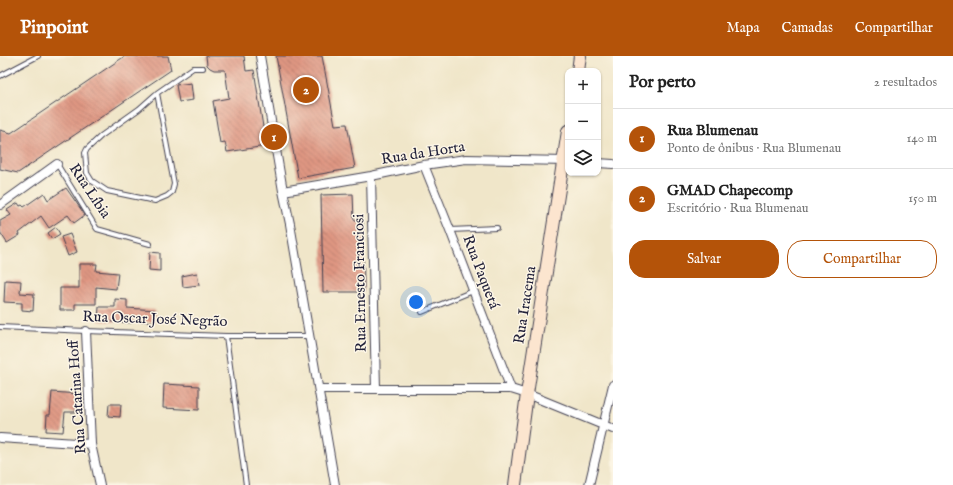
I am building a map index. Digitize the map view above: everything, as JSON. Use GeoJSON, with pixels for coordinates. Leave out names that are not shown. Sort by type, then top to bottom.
{"type":"FeatureCollection","features":[{"type":"Feature","properties":{"kind":"street"},"geometry":{"type":"LineString","coordinates":[[578,68],[580,56]]}},
{"type":"Feature","properties":{"kind":"street"},"geometry":{"type":"LineString","coordinates":[[260,57],[335,485]]}},
{"type":"Feature","properties":{"kind":"street","name":"Rua da Horta"},"geometry":{"type":"LineString","coordinates":[[283,190],[466,159],[565,161]]}},
{"type":"Feature","properties":{"kind":"street"},"geometry":{"type":"LineString","coordinates":[[601,163],[613,164]]}},
{"type":"Feature","properties":{"kind":"street"},"geometry":{"type":"LineString","coordinates":[[0,205],[58,164]]}},
{"type":"Feature","properties":{"kind":"street","name":"Rua Paquetá"},"geometry":{"type":"LineString","coordinates":[[424,165],[511,389]]}},
{"type":"Feature","properties":{"kind":"street","name":"Rua Iracema"},"geometry":{"type":"LineString","coordinates":[[515,485],[527,394],[565,167]]}},
{"type":"Feature","properties":{"kind":"street","name":"Rua Ernesto Franciosi"},"geometry":{"type":"LineString","coordinates":[[371,176],[376,389]]}},
{"type":"Feature","properties":{"kind":"street","name":"Rua Catarina Hoff"},"geometry":{"type":"LineString","coordinates":[[86,331],[91,444],[100,485]]}},
{"type":"Feature","properties":{"kind":"street"},"geometry":{"type":"LineString","coordinates":[[589,485],[613,385]]}},
{"type":"Feature","properties":{"kind":"street"},"geometry":{"type":"LineString","coordinates":[[319,389],[511,389],[613,429]]}},
{"type":"Feature","properties":{"kind":"street"},"geometry":{"type":"LineString","coordinates":[[0,438],[91,444]]}},
{"type":"Feature","properties":{"kind":"lane"},"geometry":{"type":"LineString","coordinates":[[0,76],[38,56]]}},
{"type":"Feature","properties":{"kind":"lane"},"geometry":{"type":"LineString","coordinates":[[157,93],[174,184],[172,192],[168,196],[155,201],[107,191],[92,181],[87,173],[85,153],[87,149],[101,136],[139,109],[157,93],[193,68],[203,68]]}},
{"type":"Feature","properties":{"kind":"lane","name":"Rua Líbia"},"geometry":{"type":"LineString","coordinates":[[58,164],[97,229],[150,244]]}},
{"type":"Feature","properties":{"kind":"lane"},"geometry":{"type":"LineString","coordinates":[[450,230],[497,228]]}},
{"type":"Feature","properties":{"kind":"lane"},"geometry":{"type":"LineString","coordinates":[[422,312],[473,291]]}},
{"type":"Feature","properties":{"kind":"lane","name":"Rua Oscar José Negrão"},"geometry":{"type":"LineString","coordinates":[[0,327],[226,336],[309,336]]}},
{"type":"Feature","properties":{"kind":"lane"},"geometry":{"type":"LineString","coordinates":[[226,336],[246,485]]}},
{"type":"Feature","properties":{"kind":"building"},"geometry":{"type":"Polygon","coordinates":[[[125,56],[168,56],[171,70],[18,173],[0,169],[0,130],[11,133],[125,56]]]}},
{"type":"Feature","properties":{"kind":"building"},"geometry":{"type":"Polygon","coordinates":[[[206,56],[244,56],[246,71],[254,70],[266,146],[227,152],[225,142],[220,143],[213,101],[229,98],[225,70],[214,70],[210,68],[207,65],[206,56]]]}},
{"type":"Feature","properties":{"kind":"building"},"geometry":{"type":"Polygon","coordinates":[[[276,56],[322,56],[335,125],[347,124],[355,168],[298,178],[276,56]]]}},
{"type":"Feature","properties":{"kind":"building"},"geometry":{"type":"Polygon","coordinates":[[[191,83],[193,100],[179,102],[176,85],[191,83]]]}},
{"type":"Feature","properties":{"kind":"building"},"geometry":{"type":"Polygon","coordinates":[[[66,188],[85,215],[74,223],[68,215],[49,228],[41,216],[19,233],[20,235],[7,243],[0,232],[0,221],[11,215],[7,210],[18,203],[20,206],[22,205],[24,207],[44,193],[48,200],[66,188]]]}},
{"type":"Feature","properties":{"kind":"building"},"geometry":{"type":"Polygon","coordinates":[[[353,194],[354,220],[363,220],[364,292],[323,292],[321,195],[353,194]]]}},
{"type":"Feature","properties":{"kind":"building"},"geometry":{"type":"Polygon","coordinates":[[[56,227],[60,234],[52,239],[48,233],[56,227]]]}},
{"type":"Feature","properties":{"kind":"building"},"geometry":{"type":"Polygon","coordinates":[[[70,234],[77,252],[68,256],[61,237],[70,234]]]}},
{"type":"Feature","properties":{"kind":"building"},"geometry":{"type":"Polygon","coordinates":[[[150,252],[160,253],[160,271],[149,270],[150,252]]]}},
{"type":"Feature","properties":{"kind":"building"},"geometry":{"type":"Polygon","coordinates":[[[79,264],[97,264],[96,271],[118,273],[116,289],[96,287],[96,304],[75,304],[75,310],[60,310],[60,288],[79,288],[79,264]]]}},
{"type":"Feature","properties":{"kind":"building"},"geometry":{"type":"Polygon","coordinates":[[[197,273],[199,285],[183,287],[182,276],[197,273]]]}},
{"type":"Feature","properties":{"kind":"building"},"geometry":{"type":"Polygon","coordinates":[[[5,280],[21,281],[20,293],[34,294],[33,311],[22,310],[22,303],[4,302],[5,280]]]}},
{"type":"Feature","properties":{"kind":"building"},"geometry":{"type":"Polygon","coordinates":[[[115,299],[127,300],[127,308],[155,310],[155,322],[132,321],[132,323],[98,321],[99,307],[115,307],[115,299]]]}},
{"type":"Feature","properties":{"kind":"building"},"geometry":{"type":"Polygon","coordinates":[[[164,384],[199,386],[199,410],[163,408],[164,384]]]}},
{"type":"Feature","properties":{"kind":"building"},"geometry":{"type":"Polygon","coordinates":[[[52,392],[78,394],[76,412],[65,412],[63,432],[46,431],[47,415],[50,415],[52,392]]]}},
{"type":"Feature","properties":{"kind":"building"},"geometry":{"type":"Polygon","coordinates":[[[109,404],[121,404],[120,417],[108,416],[109,404]]]}},
{"type":"Feature","properties":{"kind":"place","name":"GMAD Chapecomp"},"geometry":{"type":"Point","coordinates":[306,90]}},
{"type":"Feature","properties":{"kind":"place","name":"Rua Blumenau"},"geometry":{"type":"Point","coordinates":[274,137]}}]}
